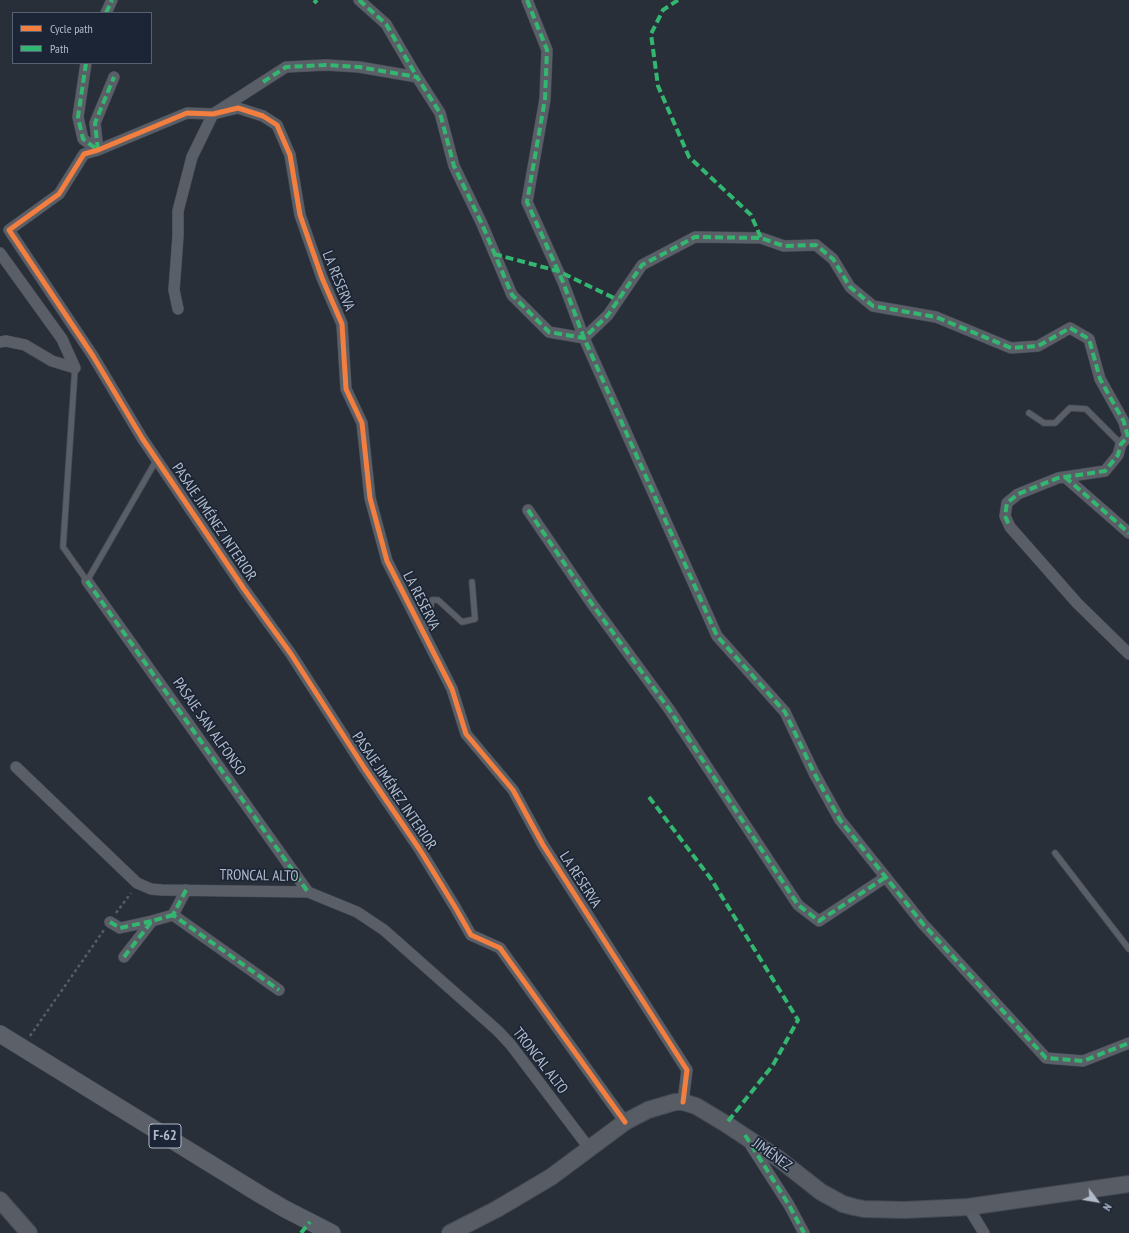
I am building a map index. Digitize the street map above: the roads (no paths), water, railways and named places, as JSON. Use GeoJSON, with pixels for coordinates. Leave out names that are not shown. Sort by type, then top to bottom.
{"type":"FeatureCollection","features":[{"type":"Feature","properties":{"kind":"main road","name":"F-62"},"geometry":{"type":"LineString","coordinates":[[0,1034],[261,1195],[332,1233]]}},
{"type":"Feature","properties":{"kind":"street"},"geometry":{"type":"LineString","coordinates":[[106,12],[112,0]]}},
{"type":"Feature","properties":{"kind":"street"},"geometry":{"type":"LineString","coordinates":[[359,0],[386,24],[440,113],[454,166],[482,224],[512,295],[549,332],[584,338]]}},
{"type":"Feature","properties":{"kind":"street"},"geometry":{"type":"LineString","coordinates":[[527,0],[547,50],[545,99],[527,202],[563,282],[584,338],[717,636],[785,712],[814,773],[840,820],[923,924],[1046,1058],[1083,1061],[1129,1043]]}},
{"type":"Feature","properties":{"kind":"street"},"geometry":{"type":"LineString","coordinates":[[86,64],[78,117],[83,139],[98,150]]}},
{"type":"Feature","properties":{"kind":"street"},"geometry":{"type":"LineString","coordinates":[[178,309],[174,290],[178,236],[178,211],[192,157],[213,114],[286,68],[326,64],[359,67],[417,77]]}},
{"type":"Feature","properties":{"kind":"street"},"geometry":{"type":"LineString","coordinates":[[98,150],[95,123],[114,77]]}},
{"type":"Feature","properties":{"kind":"street","name":"LA RESERVA"},"geometry":{"type":"LineString","coordinates":[[98,150],[187,113],[213,114],[238,108],[263,116],[277,125],[290,154],[300,214],[322,278],[342,324],[346,389],[362,423],[370,498],[387,561],[452,689],[466,734],[513,790],[543,845],[687,1070],[683,1102]]}},
{"type":"Feature","properties":{"kind":"street","name":"PASAJE JIMÉNEZ INTERIOR"},"geometry":{"type":"LineString","coordinates":[[98,150],[84,154],[59,194],[9,230],[93,356],[142,438],[244,589],[291,654],[365,770],[420,850],[455,906],[471,935],[500,948],[625,1122]]}},
{"type":"Feature","properties":{"kind":"street"},"geometry":{"type":"LineString","coordinates":[[584,338],[608,315],[642,265],[695,237],[761,238],[784,246],[816,245],[833,259],[850,288],[873,306],[936,317],[1011,348],[1038,346],[1070,328],[1089,339],[1100,379],[1124,422],[1128,437],[1121,444],[1118,455],[1105,471],[1058,478],[1018,494],[1008,503],[1005,516],[1010,527],[1077,603],[1129,654]]}},
{"type":"Feature","properties":{"kind":"street"},"geometry":{"type":"LineString","coordinates":[[0,254],[62,339],[75,368]]}},
{"type":"Feature","properties":{"kind":"street"},"geometry":{"type":"LineString","coordinates":[[0,342],[6,341],[25,345],[52,361],[75,368]]}},
{"type":"Feature","properties":{"kind":"street"},"geometry":{"type":"LineString","coordinates":[[1065,477],[1129,533]]}},
{"type":"Feature","properties":{"kind":"street"},"geometry":{"type":"LineString","coordinates":[[528,510],[592,604],[670,709],[798,905],[819,921],[886,877]]}},
{"type":"Feature","properties":{"kind":"street","name":"PASAJE SAN ALFONSO"},"geometry":{"type":"LineString","coordinates":[[86,581],[308,892]]}},
{"type":"Feature","properties":{"kind":"street","name":"TRONCAL ALTO"},"geometry":{"type":"LineString","coordinates":[[16,767],[137,883],[152,889],[308,892],[357,912],[384,930],[498,1031],[511,1045],[589,1148]]}},
{"type":"Feature","properties":{"kind":"street"},"geometry":{"type":"LineString","coordinates":[[110,922],[120,928],[173,915],[186,890]]}},
{"type":"Feature","properties":{"kind":"street"},"geometry":{"type":"LineString","coordinates":[[173,915],[279,990]]}},
{"type":"Feature","properties":{"kind":"street"},"geometry":{"type":"LineString","coordinates":[[124,957],[152,921]]}},
{"type":"Feature","properties":{"kind":"street","name":"JIMÉNEZ"},"geometry":{"type":"LineString","coordinates":[[450,1233],[497,1209],[551,1177],[625,1122],[648,1110],[666,1103],[675,1102],[683,1102],[696,1106],[779,1159],[821,1192],[843,1204],[854,1207],[904,1210],[968,1207],[1129,1184]]}},
{"type":"Feature","properties":{"kind":"street"},"geometry":{"type":"LineString","coordinates":[[745,1136],[789,1205],[804,1233]]}},
{"type":"Feature","properties":{"kind":"street"},"geometry":{"type":"LineString","coordinates":[[0,1200],[28,1233]]}},
{"type":"Feature","properties":{"kind":"street"},"geometry":{"type":"LineString","coordinates":[[968,1207],[984,1233]]}},
{"type":"Feature","properties":{"kind":"lane"},"geometry":{"type":"LineString","coordinates":[[75,368],[63,547],[86,581],[157,459]]}},
{"type":"Feature","properties":{"kind":"lane"},"geometry":{"type":"LineString","coordinates":[[1029,413],[1044,423],[1055,423],[1070,408],[1086,409],[1121,444]]}},
{"type":"Feature","properties":{"kind":"lane"},"geometry":{"type":"LineString","coordinates":[[424,634],[432,600],[438,600],[462,622],[475,619],[472,582]]}},
{"type":"Feature","properties":{"kind":"lane"},"geometry":{"type":"LineString","coordinates":[[1055,853],[1129,949]]}}]}
